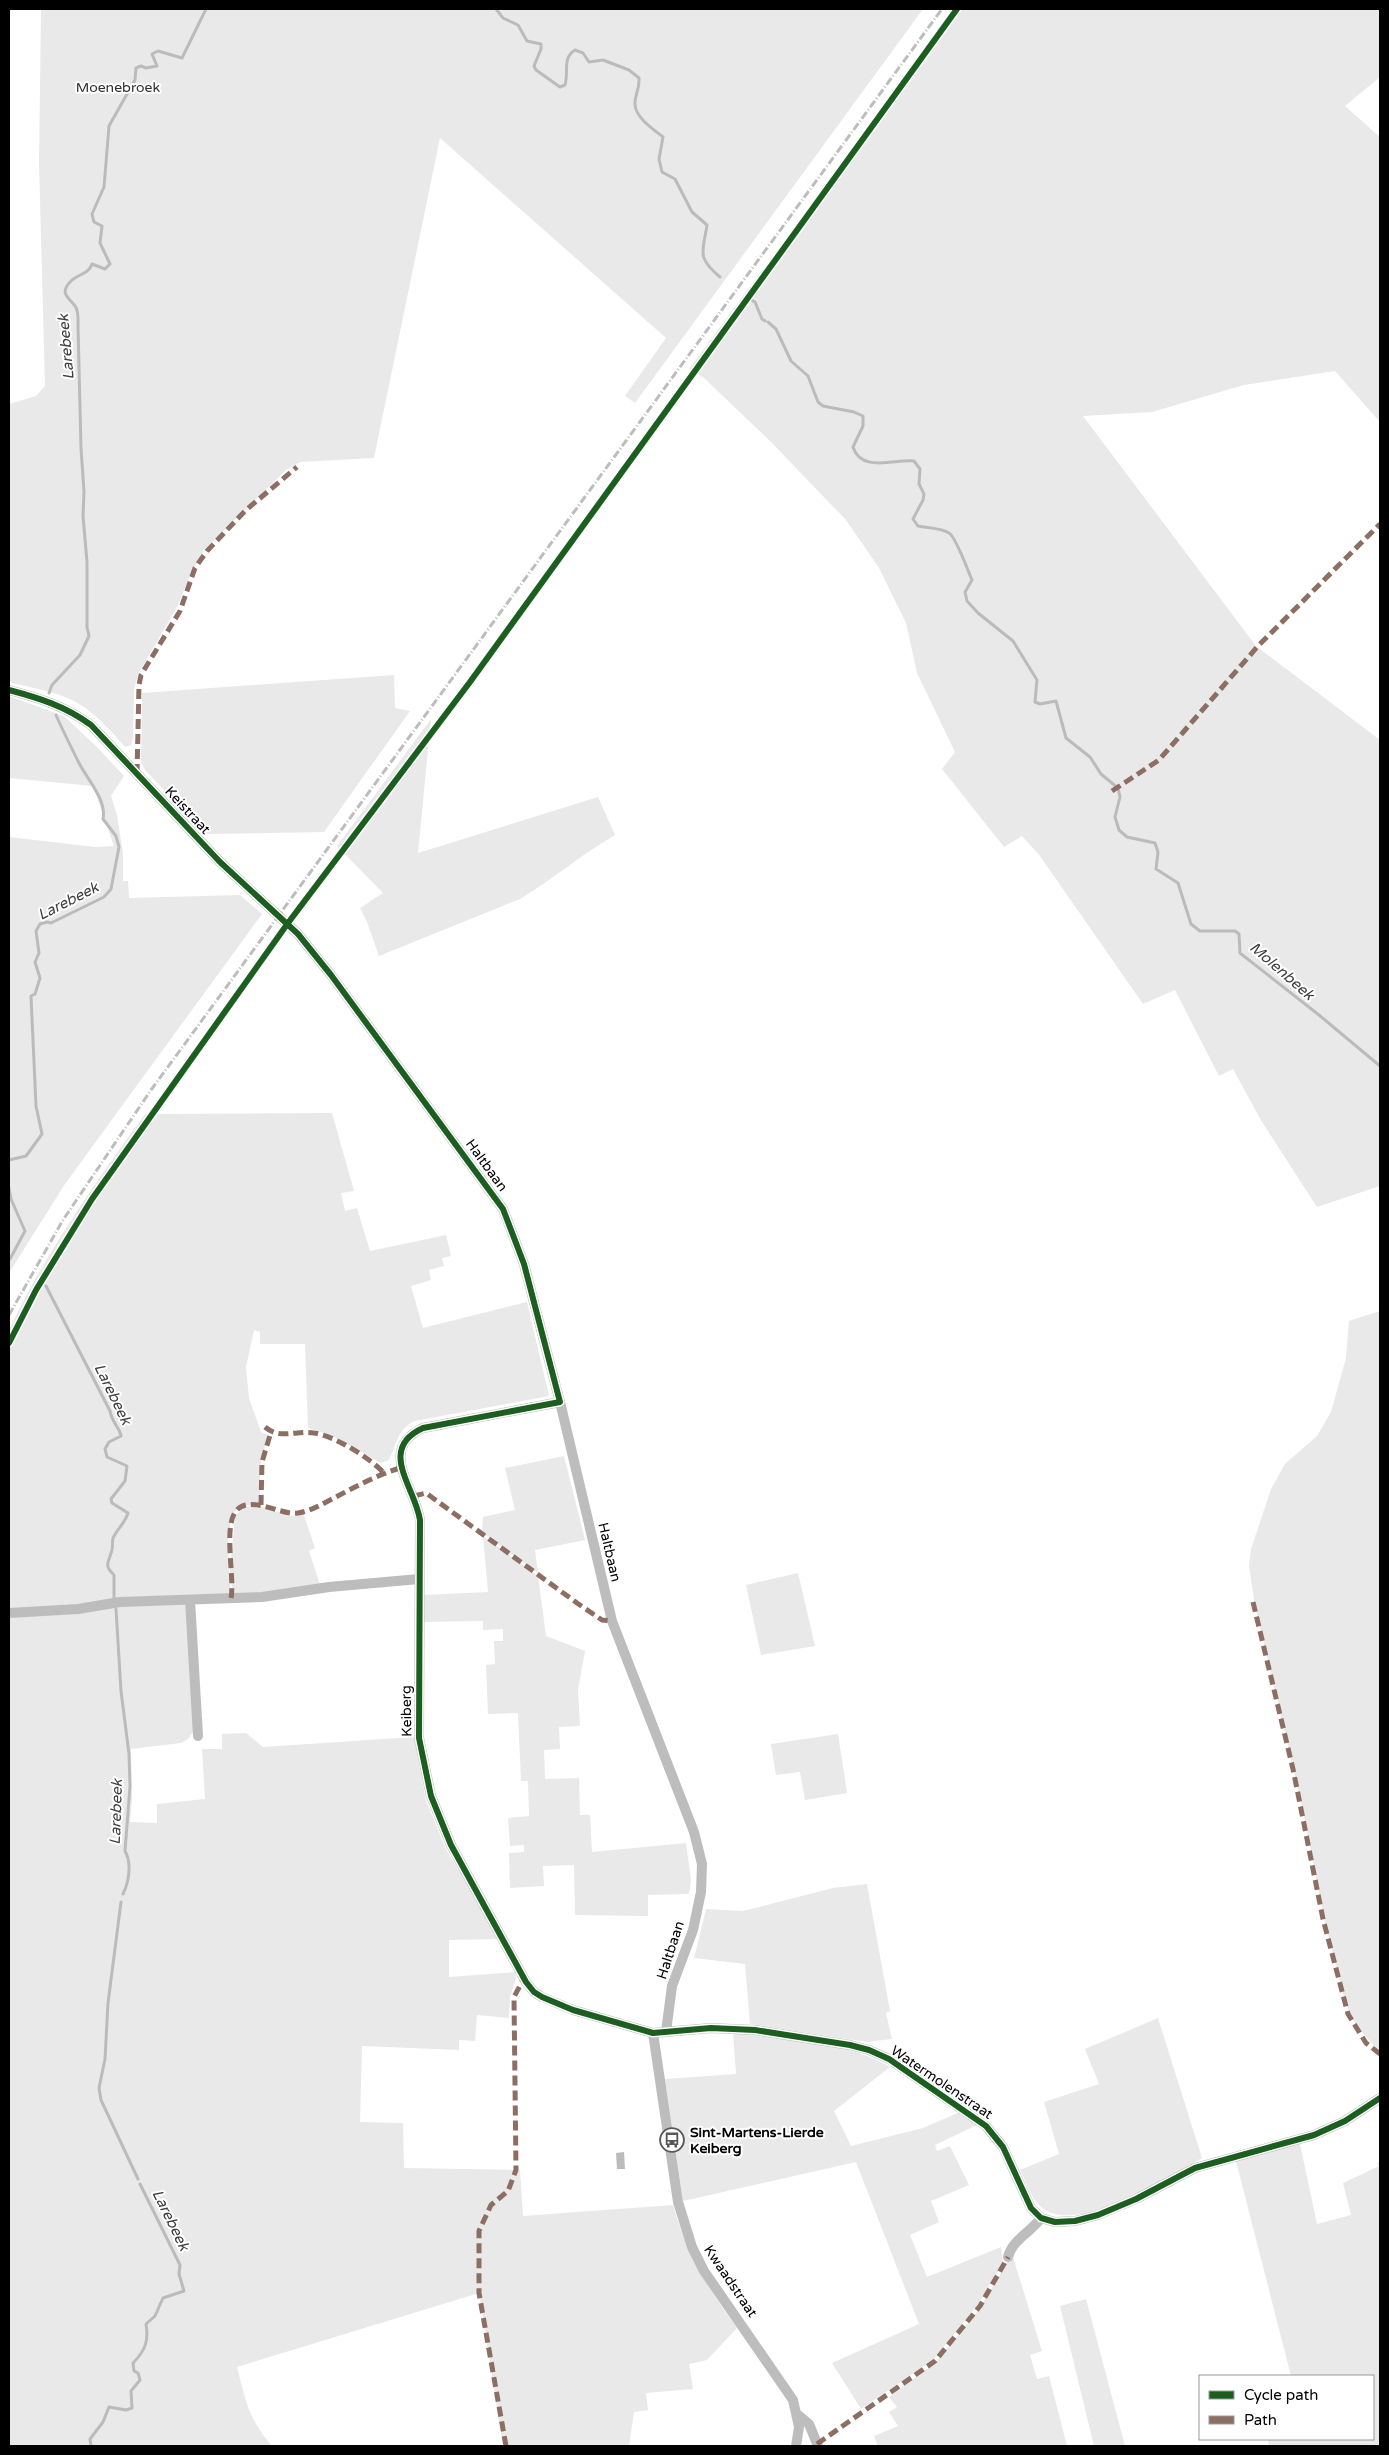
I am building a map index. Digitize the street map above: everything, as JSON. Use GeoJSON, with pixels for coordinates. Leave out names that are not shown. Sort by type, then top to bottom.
{"type":"FeatureCollection","features":[{"type":"Feature","properties":{"kind":"street","name":"Keistraat"},"geometry":{"type":"LineString","coordinates":[[9,690],[50,701],[72,712],[91,725],[220,862],[288,923],[331,975]]}},
{"type":"Feature","properties":{"kind":"street","name":"Haltbaan"},"geometry":{"type":"LineString","coordinates":[[331,975],[504,1209],[524,1264],[560,1402],[612,1621],[694,1832],[702,1864],[701,1892],[693,1930],[672,1986],[666,2032]]}},
{"type":"Feature","properties":{"kind":"street","name":"Keiberg"},"geometry":{"type":"LineString","coordinates":[[560,1402],[423,1428],[411,1433],[405,1443],[400,1468],[418,1507],[418,1738],[431,1796],[450,1845],[534,1992],[573,2010],[654,2033]]}},
{"type":"Feature","properties":{"kind":"street"},"geometry":{"type":"LineString","coordinates":[[9,1613],[78,1609],[120,1602],[262,1597],[329,1587],[419,1579]]}},
{"type":"Feature","properties":{"kind":"street"},"geometry":{"type":"LineString","coordinates":[[190,1600],[198,1736]]}},
{"type":"Feature","properties":{"kind":"street","name":"Watermolenstraat"},"geometry":{"type":"LineString","coordinates":[[654,2033],[711,2028],[755,2030],[850,2045],[890,2059],[986,2126],[1003,2147],[1031,2208],[1041,2218]]}},
{"type":"Feature","properties":{"kind":"street","name":"Kwaadstraat"},"geometry":{"type":"LineString","coordinates":[[654,2033],[678,2202],[692,2247],[704,2271],[786,2387],[797,2414],[799,2427],[796,2446]]}},
{"type":"Feature","properties":{"kind":"street"},"geometry":{"type":"LineString","coordinates":[[1008,2257],[1010,2248],[1032,2230],[1041,2218],[1055,2222],[1075,2221],[1098,2215],[1136,2199],[1195,2168],[1328,2129],[1345,2121],[1380,2098]]}},
{"type":"Feature","properties":{"kind":"street","name":"Kwaadstraat"},"geometry":{"type":"LineString","coordinates":[[797,2414],[809,2424],[818,2446]]}},
{"type":"Feature","properties":{"kind":"green space","name":"Moenebroek"},"geometry":{"type":"Polygon","coordinates":[[[41,9],[923,9],[635,403],[625,396],[666,338],[440,138],[374,458],[300,462],[286,470],[204,550],[191,573],[177,607],[138,674],[134,690],[133,738],[131,745],[125,747],[98,718],[79,704],[54,693],[9,682],[9,404],[36,396],[45,386],[39,163],[41,9]]]}},
{"type":"Feature","properties":{"kind":"green space"},"geometry":{"type":"Polygon","coordinates":[[[955,9],[1380,9],[1380,77],[1345,106],[1380,137],[1380,422],[1335,371],[1244,385],[1152,412],[1083,416],[1256,646],[1380,740],[1380,1186],[1317,1207],[1262,1122],[1233,1069],[1219,1076],[1175,990],[1143,1004],[1040,856],[1022,836],[1004,847],[942,769],[955,752],[917,673],[906,623],[879,568],[846,520],[771,442],[704,378],[689,369],[955,9]]]}},
{"type":"Feature","properties":{"kind":"green space"},"geometry":{"type":"Polygon","coordinates":[[[394,675],[395,708],[410,711],[324,832],[206,834],[145,770],[141,762],[142,693],[394,675]]]}},
{"type":"Feature","properties":{"kind":"green space"},"geometry":{"type":"Polygon","coordinates":[[[9,696],[64,716],[124,776],[111,796],[117,815],[123,854],[123,881],[128,881],[129,898],[240,895],[262,914],[65,1184],[9,1273],[9,837],[95,847],[114,846],[93,786],[9,778],[9,696]]]}},
{"type":"Feature","properties":{"kind":"green space"},"geometry":{"type":"Polygon","coordinates":[[[431,719],[418,853],[598,797],[615,835],[520,899],[379,956],[360,908],[383,893],[337,846],[431,719]]]}},
{"type":"Feature","properties":{"kind":"green space"},"geometry":{"type":"Polygon","coordinates":[[[332,1113],[354,1191],[341,1193],[345,1211],[357,1208],[370,1251],[446,1235],[451,1256],[442,1258],[444,1266],[429,1270],[431,1280],[411,1286],[423,1328],[527,1302],[549,1396],[415,1421],[404,1428],[389,1460],[381,1463],[330,1435],[308,1428],[305,1344],[260,1344],[260,1332],[254,1330],[246,1367],[249,1398],[261,1432],[268,1435],[260,1466],[260,1504],[239,1507],[230,1524],[228,1548],[231,1594],[9,1612],[9,1330],[38,1273],[72,1219],[145,1114],[332,1113]]]}},
{"type":"Feature","properties":{"kind":"green space"},"geometry":{"type":"Polygon","coordinates":[[[1380,1311],[1380,2052],[1357,2027],[1346,2005],[1325,1923],[1302,1806],[1255,1606],[1249,1566],[1251,1549],[1271,1489],[1285,1464],[1317,1436],[1331,1412],[1346,1358],[1349,1321],[1380,1311]]]}},
{"type":"Feature","properties":{"kind":"green space"},"geometry":{"type":"Polygon","coordinates":[[[564,1456],[585,1540],[535,1550],[538,1573],[482,1533],[483,1517],[515,1510],[505,1468],[564,1456]]]}},
{"type":"Feature","properties":{"kind":"green space"},"geometry":{"type":"Polygon","coordinates":[[[260,1506],[289,1516],[304,1515],[315,1548],[309,1551],[321,1588],[233,1595],[230,1571],[235,1516],[244,1507],[260,1506]]]}},
{"type":"Feature","properties":{"kind":"green space"},"geometry":{"type":"Polygon","coordinates":[[[483,1536],[538,1576],[546,1636],[585,1651],[578,1690],[580,1726],[559,1727],[560,1749],[544,1750],[545,1779],[579,1778],[580,1815],[590,1815],[592,1852],[686,1843],[691,1880],[689,1894],[648,1895],[648,1916],[575,1915],[574,1865],[543,1866],[544,1886],[510,1888],[509,1853],[524,1852],[524,1845],[510,1846],[508,1818],[529,1816],[528,1781],[521,1781],[518,1713],[488,1714],[486,1665],[495,1664],[494,1641],[503,1641],[503,1629],[483,1630],[483,1621],[423,1622],[424,1595],[488,1592],[483,1536]]]}},
{"type":"Feature","properties":{"kind":"green space"},"geometry":{"type":"Polygon","coordinates":[[[798,1573],[815,1646],[761,1655],[746,1585],[798,1573]]]}},
{"type":"Feature","properties":{"kind":"green space"},"geometry":{"type":"Polygon","coordinates":[[[184,1604],[187,1606],[194,1730],[188,1739],[181,1743],[131,1749],[132,1799],[130,1822],[157,1823],[157,1804],[205,1799],[202,1749],[222,1749],[222,1734],[246,1733],[263,1747],[414,1737],[426,1800],[446,1849],[500,1939],[449,1940],[449,1977],[515,1972],[516,1978],[510,1998],[509,2018],[477,2015],[475,2041],[459,2040],[459,2050],[362,2046],[360,2122],[403,2123],[404,2168],[520,2170],[523,2216],[673,2205],[685,2240],[699,2270],[737,2328],[707,2360],[689,2364],[693,2389],[646,2393],[648,2410],[634,2412],[629,2446],[503,2446],[479,2293],[237,2367],[249,2409],[258,2427],[272,2446],[9,2446],[9,1617],[114,1606],[184,1604]]]}},
{"type":"Feature","properties":{"kind":"green space"},"geometry":{"type":"Polygon","coordinates":[[[838,1734],[847,1793],[805,1800],[800,1772],[776,1775],[771,1744],[838,1734]]]}},
{"type":"Feature","properties":{"kind":"green space"},"geometry":{"type":"Polygon","coordinates":[[[867,1884],[890,2011],[886,2013],[892,2039],[867,2042],[750,2024],[745,1964],[694,1958],[706,1909],[743,1911],[833,1888],[867,1884]]]}},
{"type":"Feature","properties":{"kind":"green space"},"geometry":{"type":"Polygon","coordinates":[[[1158,2018],[1202,2158],[1146,2190],[1098,2210],[1076,2215],[1056,2214],[1041,2207],[1037,2204],[1020,2170],[1059,2154],[1044,2102],[1099,2084],[1085,2049],[1158,2018]]]}},
{"type":"Feature","properties":{"kind":"green space"},"geometry":{"type":"Polygon","coordinates":[[[733,2033],[794,2039],[834,2046],[854,2051],[890,2067],[834,2111],[851,2146],[923,2128],[960,2112],[977,2125],[935,2145],[937,2151],[950,2146],[969,2185],[931,2201],[939,2222],[910,2235],[927,2277],[1001,2247],[1003,2263],[979,2303],[933,2360],[861,2409],[832,2363],[919,2324],[856,2162],[683,2201],[665,2079],[736,2074],[733,2033]]]}},
{"type":"Feature","properties":{"kind":"green space"},"geometry":{"type":"Polygon","coordinates":[[[1300,2144],[1317,2224],[1351,2215],[1343,2183],[1379,2166],[1377,2163],[1380,2161],[1380,2446],[1269,2446],[1268,2440],[1374,2440],[1374,2375],[1291,2375],[1236,2161],[1300,2144]]]}},
{"type":"Feature","properties":{"kind":"green space"},"geometry":{"type":"Polygon","coordinates":[[[1012,2254],[1042,2351],[1030,2355],[1037,2379],[1049,2376],[1067,2446],[878,2446],[874,2436],[898,2426],[889,2412],[897,2407],[889,2397],[935,2363],[978,2311],[1012,2254]]]}},
{"type":"Feature","properties":{"kind":"green space"},"geometry":{"type":"Polygon","coordinates":[[[1086,2299],[1125,2446],[1094,2446],[1060,2306],[1086,2299]]]}},
{"type":"Feature","properties":{"kind":"shaded area"},"geometry":{"type":"Polygon","coordinates":[[[624,2152],[625,2169],[617,2169],[616,2153],[624,2152]]]}},
{"type":"Feature","properties":{"kind":"waterway","name":"Larebeek"},"geometry":{"type":"LineString","coordinates":[[49,693],[52,685],[80,655],[89,636],[87,627],[87,562],[83,516],[84,492],[78,316],[76,308],[65,292],[67,285],[86,272],[92,264],[105,269],[110,264],[100,243],[102,226],[94,222],[92,214],[104,187],[109,126],[135,80],[136,68],[141,66],[146,68],[157,66],[152,54],[158,51],[182,58],[206,9]]}},
{"type":"Feature","properties":{"kind":"waterway"},"geometry":{"type":"LineString","coordinates":[[496,9],[503,18],[518,25],[527,41],[541,44],[541,49],[534,66],[536,70],[560,87],[565,85],[567,61],[575,50],[583,53],[589,62],[603,60],[629,70],[639,78],[635,102],[636,110],[646,123],[663,137],[659,159],[662,172],[675,179],[692,212],[707,225],[703,248],[704,259],[720,277]]}},
{"type":"Feature","properties":{"kind":"waterway","name":"Molenbeek"},"geometry":{"type":"LineString","coordinates":[[749,299],[755,302],[762,319],[765,321]]}},
{"type":"Feature","properties":{"kind":"waterway","name":"Molenbeek"},"geometry":{"type":"LineString","coordinates":[[768,322],[776,329],[791,361],[808,376],[818,402],[823,406],[854,412],[863,416],[863,426],[853,447],[857,455],[863,460],[879,463],[914,461],[920,469],[919,484],[924,494],[923,500],[913,519],[918,526],[942,530],[952,536],[972,580],[965,592],[967,601],[978,613],[1013,641],[1037,680],[1035,702],[1040,704],[1056,701],[1066,738],[1090,757],[1101,774],[1118,788],[1120,797],[1115,817],[1119,830],[1127,837],[1155,843],[1158,852],[1156,869],[1178,883],[1191,924],[1200,931],[1235,931],[1239,934],[1240,953],[1380,1066]]}},
{"type":"Feature","properties":{"kind":"waterway","name":"Larebeek"},"geometry":{"type":"LineString","coordinates":[[9,1160],[26,1156],[42,1134],[36,1106],[31,996],[35,994],[40,978],[35,962],[39,953],[36,931],[40,924],[51,923],[104,897],[111,889],[119,847],[116,836],[103,819],[102,804],[99,797],[79,763],[56,715]]}},
{"type":"Feature","properties":{"kind":"waterway","name":"Larebeek"},"geometry":{"type":"LineString","coordinates":[[9,1188],[11,1199],[25,1231],[10,1259]]}},
{"type":"Feature","properties":{"kind":"waterway","name":"Larebeek"},"geometry":{"type":"LineString","coordinates":[[46,1286],[121,1436],[109,1442],[105,1449],[107,1457],[127,1466],[125,1481],[111,1499],[112,1503],[128,1513],[113,1538],[108,1563],[109,1569],[114,1575],[114,1598]]}},
{"type":"Feature","properties":{"kind":"waterway","name":"Larebeek"},"geometry":{"type":"LineString","coordinates":[[116,1609],[121,1691],[129,1754],[130,1786],[125,1851],[129,1872],[123,1894]]}},
{"type":"Feature","properties":{"kind":"waterway","name":"Larebeek"},"geometry":{"type":"LineString","coordinates":[[121,1902],[108,2003],[105,2059],[99,2088],[101,2100],[138,2179]]}},
{"type":"Feature","properties":{"kind":"waterway","name":"Larebeek"},"geometry":{"type":"LineString","coordinates":[[91,2446],[90,2439],[103,2422],[109,2407],[126,2410],[132,2408],[131,2391],[140,2380],[138,2373],[134,2371],[133,2363],[141,2354],[145,2345],[147,2336],[146,2324],[155,2316],[163,2298],[184,2291],[179,2274],[180,2265],[140,2184]]}},
{"type":"Feature","properties":{"kind":"railway"},"geometry":{"type":"LineString","coordinates":[[9,1315],[63,1220],[151,1090],[942,9]]}},
{"type":"Feature","properties":{"kind":"marked path"},"geometry":{"type":"LineString","coordinates":[[137,774],[139,685],[141,675],[180,611],[195,568],[207,551],[246,510],[297,467]]}},
{"type":"Feature","properties":{"kind":"marked path"},"geometry":{"type":"LineString","coordinates":[[1112,791],[1159,760],[1258,646],[1380,524]]}},
{"type":"Feature","properties":{"kind":"marked path"},"geometry":{"type":"LineString","coordinates":[[265,1427],[282,1434],[307,1432],[332,1438],[361,1455],[384,1473]]}},
{"type":"Feature","properties":{"kind":"marked path"},"geometry":{"type":"LineString","coordinates":[[261,1505],[262,1462],[271,1432]]}},
{"type":"Feature","properties":{"kind":"marked path"},"geometry":{"type":"LineString","coordinates":[[231,1598],[230,1529],[236,1511],[242,1506],[257,1505],[291,1513],[303,1512],[400,1468]]}},
{"type":"Feature","properties":{"kind":"marked path"},"geometry":{"type":"LineString","coordinates":[[414,1496],[426,1493],[577,1603],[602,1620],[612,1621]]}},
{"type":"Feature","properties":{"kind":"marked path"},"geometry":{"type":"LineString","coordinates":[[1253,1602],[1293,1769],[1323,1919],[1348,2014],[1366,2043],[1380,2054]]}},
{"type":"Feature","properties":{"kind":"marked path"},"geometry":{"type":"LineString","coordinates":[[506,2446],[479,2293],[479,2231],[491,2205],[508,2191],[516,2170],[514,1997],[524,1978]]}},
{"type":"Feature","properties":{"kind":"marked path"},"geometry":{"type":"LineString","coordinates":[[817,2444],[935,2361],[980,2306],[1008,2257]]}},
{"type":"Feature","properties":{"kind":"cycle path"},"geometry":{"type":"LineString","coordinates":[[9,1343],[36,1290],[92,1199],[288,923],[470,682],[957,9]]}},
{"type":"Feature","properties":{"kind":"cycle path"},"geometry":{"type":"LineString","coordinates":[[9,690],[52,703],[91,725],[220,862],[298,934],[331,975],[503,1209],[524,1264],[560,1402],[423,1428],[409,1437],[402,1447],[401,1458],[402,1470],[417,1507],[420,1520],[419,1738],[431,1796],[451,1845],[526,1982],[534,1992],[573,2010],[653,2033],[711,2028],[755,2030],[850,2045],[869,2050],[889,2059],[986,2126],[1003,2147],[1031,2208],[1041,2218],[1055,2222],[1075,2221],[1098,2215],[1136,2199],[1195,2168],[1314,2135],[1345,2121],[1380,2098]]}},
{"type":"Feature","properties":{"kind":"place","name":"Sint-Martens-Lierde Keiberg"},"geometry":{"type":"Point","coordinates":[672,2140]}}]}
